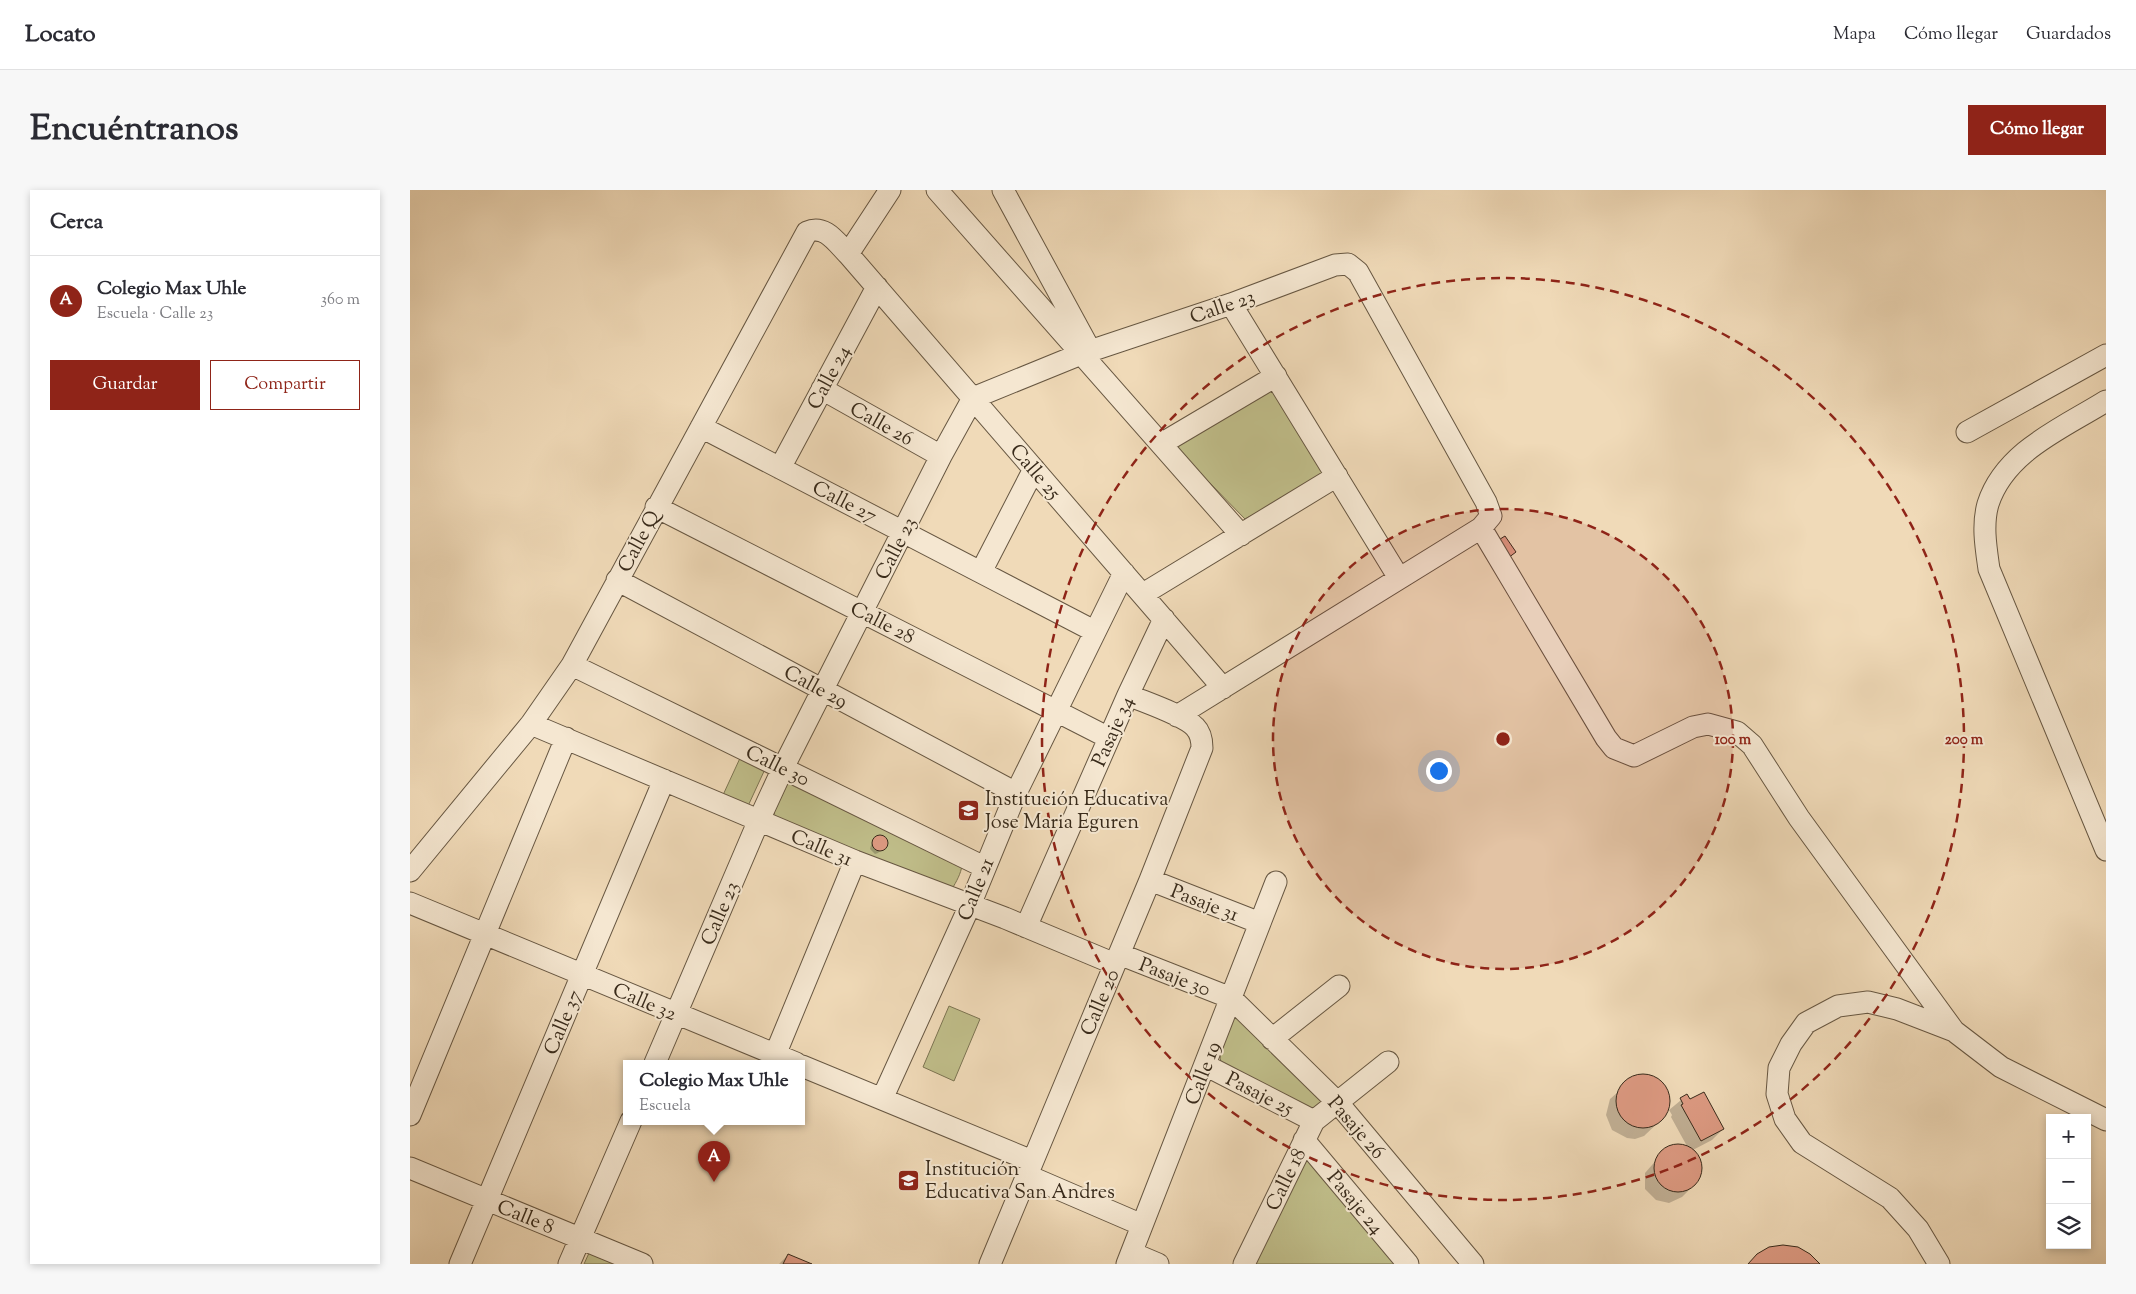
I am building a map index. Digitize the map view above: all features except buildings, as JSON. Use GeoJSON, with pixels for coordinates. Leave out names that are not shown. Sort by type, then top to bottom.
{"type":"FeatureCollection","features":[{"type":"Feature","properties":{"kind":"street"},"geometry":{"type":"LineString","coordinates":[[848,254],[890,190]]}},
{"type":"Feature","properties":{"kind":"street"},"geometry":{"type":"LineString","coordinates":[[937,190],[1086,352],[1161,444],[1241,535]]}},
{"type":"Feature","properties":{"kind":"street"},"geometry":{"type":"LineString","coordinates":[[1003,190],[1086,352]]}},
{"type":"Feature","properties":{"kind":"street","name":"Calle Q"},"geometry":{"type":"LineString","coordinates":[[410,871],[531,724],[572,665],[656,506],[807,232],[815,229],[823,230],[848,254]]}},
{"type":"Feature","properties":{"kind":"street","name":"Calle 25"},"geometry":{"type":"LineString","coordinates":[[848,254],[1223,688]]}},
{"type":"Feature","properties":{"kind":"street","name":"Calle 23"},"geometry":{"type":"LineString","coordinates":[[656,1060],[758,820],[941,456],[973,398],[1086,352],[1231,304],[1335,265],[1348,264],[1358,272],[1486,502],[1491,516],[1481,528]]}},
{"type":"Feature","properties":{"kind":"street","name":"Calle 24"},"geometry":{"type":"LineString","coordinates":[[780,468],[877,287]]}},
{"type":"Feature","properties":{"kind":"street"},"geometry":{"type":"LineString","coordinates":[[1231,304],[1399,578]]}},
{"type":"Feature","properties":{"kind":"street"},"geometry":{"type":"LineString","coordinates":[[1967,432],[2106,355]]}},
{"type":"Feature","properties":{"kind":"street"},"geometry":{"type":"LineString","coordinates":[[1161,444],[1276,376]]}},
{"type":"Feature","properties":{"kind":"street","name":"Calle 26"},"geometry":{"type":"LineString","coordinates":[[822,389],[941,456]]}},
{"type":"Feature","properties":{"kind":"street"},"geometry":{"type":"LineString","coordinates":[[2106,401],[2096,412],[2023,452],[2001,478],[1988,505],[1985,538],[1989,569],[2106,850]]}},
{"type":"Feature","properties":{"kind":"street","name":"Calle 27"},"geometry":{"type":"LineString","coordinates":[[701,427],[1094,631]]}},
{"type":"Feature","properties":{"kind":"street"},"geometry":{"type":"LineString","coordinates":[[981,572],[1034,469]]}},
{"type":"Feature","properties":{"kind":"street"},"geometry":{"type":"LineString","coordinates":[[1142,594],[1337,476]]}},
{"type":"Feature","properties":{"kind":"street","name":"Calle 28"},"geometry":{"type":"LineString","coordinates":[[656,506],[1109,738]]}},
{"type":"Feature","properties":{"kind":"street"},"geometry":{"type":"LineString","coordinates":[[1128,695],[1178,716],[1481,528],[1606,738],[1614,748],[1634,756],[1693,728],[1708,724],[1737,732],[1752,745],[1799,818],[1954,1031],[2001,1067],[2106,1120]]}},
{"type":"Feature","properties":{"kind":"street","name":"Calle 21"},"geometry":{"type":"LineString","coordinates":[[882,1099],[970,905],[1016,793],[1124,573]]}},
{"type":"Feature","properties":{"kind":"street","name":"Calle 29"},"geometry":{"type":"LineString","coordinates":[[617,580],[1016,793]]}},
{"type":"Feature","properties":{"kind":"street","name":"Pasaje 34"},"geometry":{"type":"LineString","coordinates":[[1026,927],[1128,695],[1164,619]]}},
{"type":"Feature","properties":{"kind":"street","name":"Calle 30"},"geometry":{"type":"LineString","coordinates":[[572,665],[984,867]]}},
{"type":"Feature","properties":{"kind":"street","name":"Calle 20"},"geometry":{"type":"LineString","coordinates":[[990,1264],[1150,880],[1202,748],[1202,738],[1194,726],[1178,716]]}},
{"type":"Feature","properties":{"kind":"street","name":"Calle 31"},"geometry":{"type":"LineString","coordinates":[[531,724],[855,861],[1026,927],[1117,959]]}},
{"type":"Feature","properties":{"kind":"street"},"geometry":{"type":"LineString","coordinates":[[410,1115],[566,738]]}},
{"type":"Feature","properties":{"kind":"street","name":"Calle 37"},"geometry":{"type":"LineString","coordinates":[[460,1264],[664,780]]}},
{"type":"Feature","properties":{"kind":"street"},"geometry":{"type":"LineString","coordinates":[[775,1055],[855,861]]}},
{"type":"Feature","properties":{"kind":"street","name":"Pasaje 31"},"geometry":{"type":"LineString","coordinates":[[1150,880],[1260,923]]}},
{"type":"Feature","properties":{"kind":"street","name":"Calle 19"},"geometry":{"type":"LineString","coordinates":[[1129,1259],[1276,882]]}},
{"type":"Feature","properties":{"kind":"street","name":"Calle 32"},"geometry":{"type":"LineString","coordinates":[[410,903],[788,1060]]}},
{"type":"Feature","properties":{"kind":"street","name":"Pasaje 30"},"geometry":{"type":"LineString","coordinates":[[1117,959],[1231,998]]}},
{"type":"Feature","properties":{"kind":"street"},"geometry":{"type":"LineString","coordinates":[[1272,1039],[1339,986]]}},
{"type":"Feature","properties":{"kind":"street","name":"Pasaje 26"},"geometry":{"type":"LineString","coordinates":[[1231,998],[1338,1103],[1473,1264]]}},
{"type":"Feature","properties":{"kind":"street"},"geometry":{"type":"LineString","coordinates":[[1939,1264],[1918,1229],[1890,1198],[1802,1143],[1785,1119],[1777,1094],[1778,1068],[1791,1044],[1806,1023],[1838,1006],[1868,1002],[1897,1010],[1954,1031]]}},
{"type":"Feature","properties":{"kind":"street","name":"Calle 18"},"geometry":{"type":"LineString","coordinates":[[1244,1264],[1314,1121],[1388,1062]]}},
{"type":"Feature","properties":{"kind":"street","name":"Pasaje 25"},"geometry":{"type":"LineString","coordinates":[[1205,1065],[1314,1121]]}},
{"type":"Feature","properties":{"kind":"street"},"geometry":{"type":"LineString","coordinates":[[805,1067],[882,1099],[1029,1168],[1142,1225]]}},
{"type":"Feature","properties":{"kind":"street"},"geometry":{"type":"LineString","coordinates":[[569,1264],[628,1125]]}},
{"type":"Feature","properties":{"kind":"street","name":"Pasaje 24"},"geometry":{"type":"LineString","coordinates":[[1304,1140],[1408,1264]]}},
{"type":"Feature","properties":{"kind":"street","name":"Calle 8"},"geometry":{"type":"LineString","coordinates":[[410,1168],[642,1264]]}},
{"type":"Feature","properties":{"kind":"street"},"geometry":{"type":"LineString","coordinates":[[1129,1259],[1158,1264]]}},
{"type":"Feature","properties":{"kind":"shaded area"},"geometry":{"type":"Polygon","coordinates":[[[1267,378],[1326,475],[1245,519],[1166,438],[1267,378]]]}},
{"type":"Feature","properties":{"kind":"shaded area"},"geometry":{"type":"Polygon","coordinates":[[[741,756],[766,767],[748,806],[723,795],[741,756]]]}},
{"type":"Feature","properties":{"kind":"shaded area"},"geometry":{"type":"Polygon","coordinates":[[[791,781],[962,865],[952,889],[947,890],[775,816],[774,811],[788,783],[791,781]]]}},
{"type":"Feature","properties":{"kind":"shaded area"},"geometry":{"type":"Polygon","coordinates":[[[949,1006],[980,1019],[954,1081],[923,1067],[949,1006]]]}},
{"type":"Feature","properties":{"kind":"shaded area"},"geometry":{"type":"Polygon","coordinates":[[[1236,1015],[1321,1098],[1322,1102],[1311,1113],[1223,1068],[1220,1056],[1222,1043],[1232,1018],[1236,1015]]]}},
{"type":"Feature","properties":{"kind":"shaded area"},"geometry":{"type":"Polygon","coordinates":[[[1299,1147],[1400,1264],[1252,1264],[1299,1147]]]}},
{"type":"Feature","properties":{"kind":"shaded area"},"geometry":{"type":"Polygon","coordinates":[[[589,1253],[616,1264],[584,1264],[589,1253]]]}},
{"type":"Feature","properties":{"kind":"place","name":"Institución Educativa Jose Maria Eguren"},"geometry":{"type":"Point","coordinates":[969,810]}},
{"type":"Feature","properties":{"kind":"place","name":"Institución Educativa San Andres"},"geometry":{"type":"Point","coordinates":[909,1180]}},
{"type":"Feature","properties":{"kind":"place","name":"Colegio Max Uhle"},"geometry":{"type":"Point","coordinates":[714,1182]}}]}
